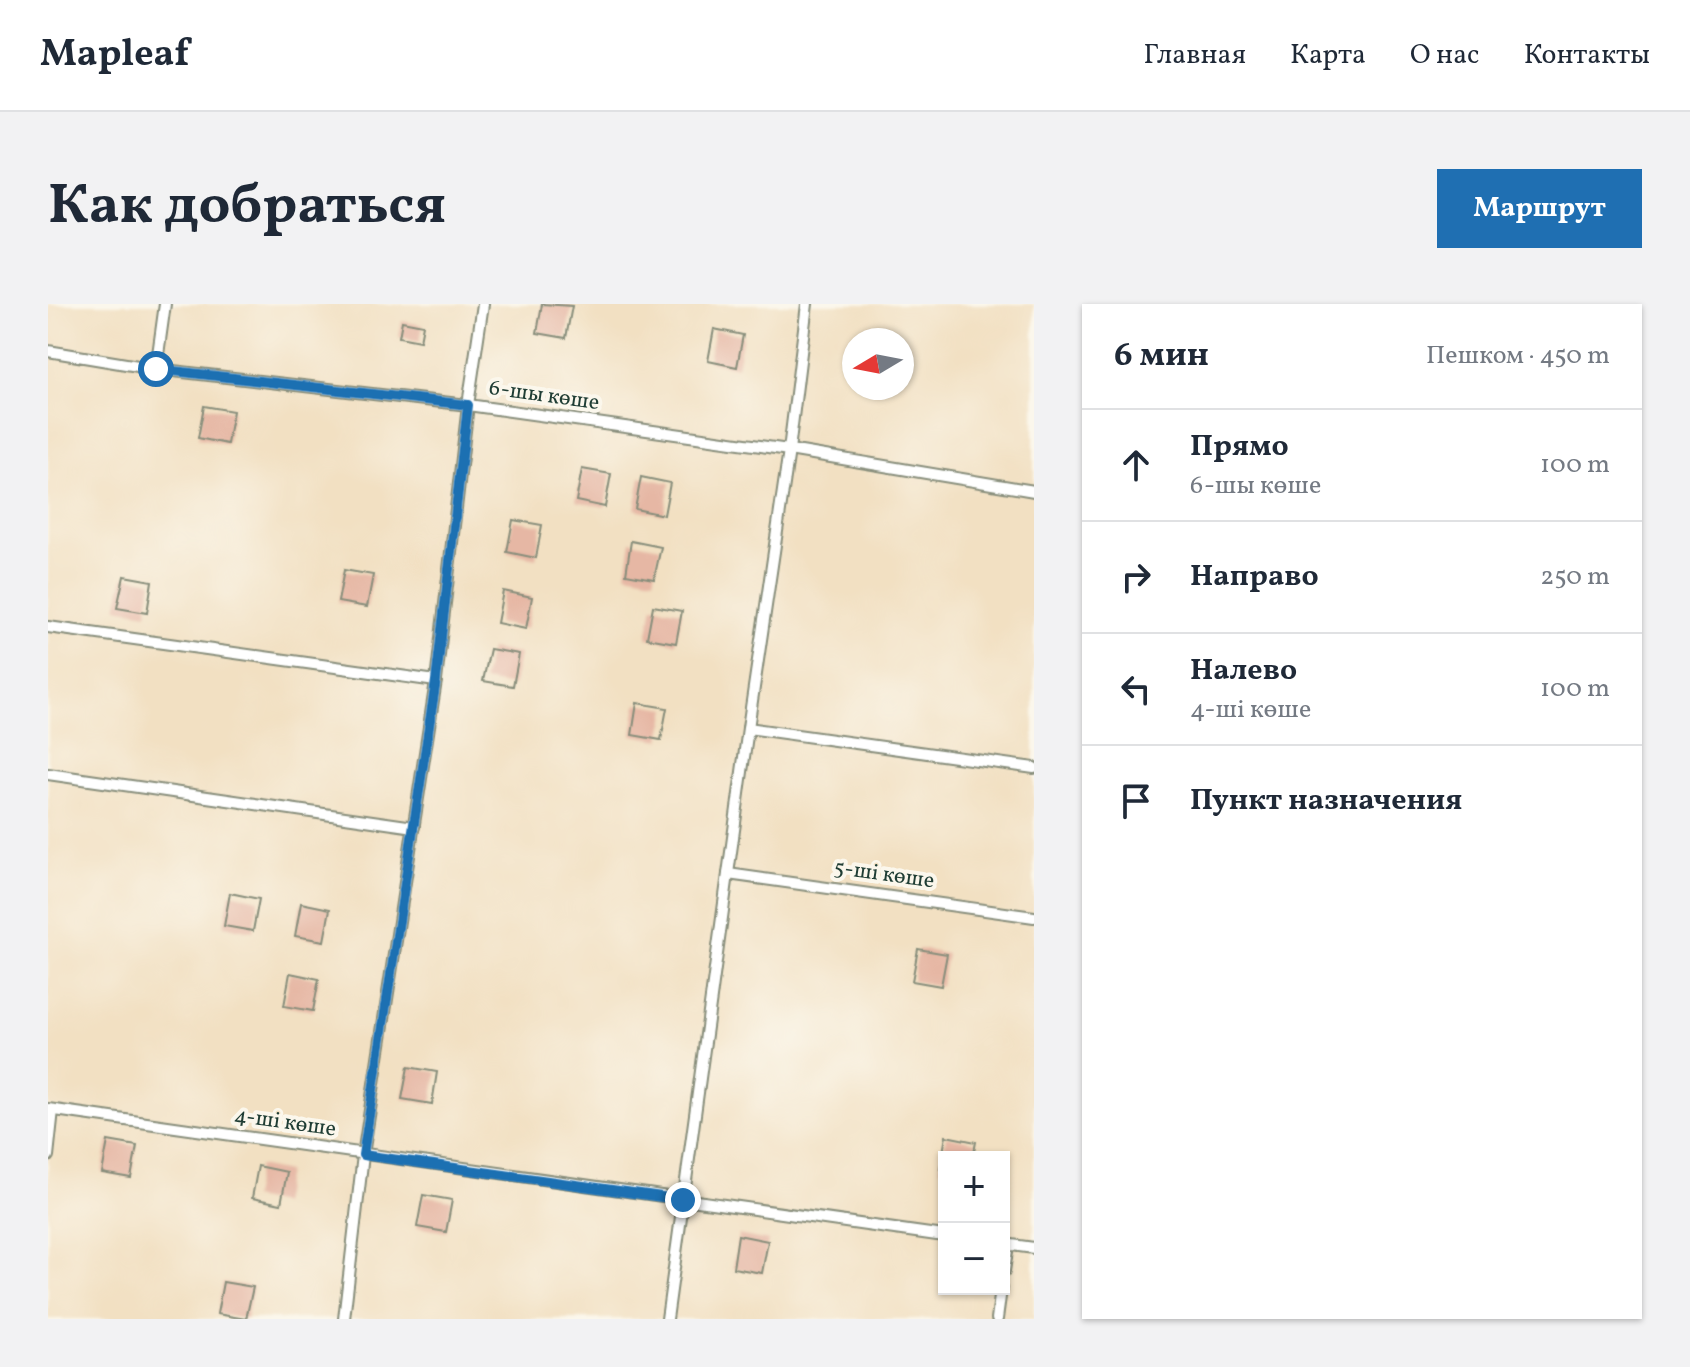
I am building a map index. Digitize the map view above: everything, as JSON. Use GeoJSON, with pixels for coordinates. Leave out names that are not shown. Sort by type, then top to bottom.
{"type":"FeatureCollection","features":[{"type":"Feature","properties":{"kind":"lane"},"geometry":{"type":"LineString","coordinates":[[156,369],[165,304]]}},
{"type":"Feature","properties":{"kind":"lane"},"geometry":{"type":"LineString","coordinates":[[344,1319],[363,1155],[436,681],[483,304]]}},
{"type":"Feature","properties":{"kind":"lane"},"geometry":{"type":"LineString","coordinates":[[667,1319],[807,304]]}},
{"type":"Feature","properties":{"kind":"lane","name":"6-шы көше"},"geometry":{"type":"LineString","coordinates":[[48,351],[156,369],[468,405],[789,450],[1034,491]]}},
{"type":"Feature","properties":{"kind":"lane"},"geometry":{"type":"LineString","coordinates":[[48,627],[436,681]]}},
{"type":"Feature","properties":{"kind":"lane"},"geometry":{"type":"LineString","coordinates":[[748,728],[1034,768]]}},
{"type":"Feature","properties":{"kind":"lane"},"geometry":{"type":"LineString","coordinates":[[48,774],[414,827]]}},
{"type":"Feature","properties":{"kind":"lane","name":"5-ші көше"},"geometry":{"type":"LineString","coordinates":[[728,874],[1034,917]]}},
{"type":"Feature","properties":{"kind":"lane"},"geometry":{"type":"LineString","coordinates":[[48,1156],[51,1110]]}},
{"type":"Feature","properties":{"kind":"lane","name":"4-ші көше"},"geometry":{"type":"LineString","coordinates":[[51,1110],[938,1235]]}},
{"type":"Feature","properties":{"kind":"lane"},"geometry":{"type":"LineString","coordinates":[[1010,1245],[1034,1248]]}},
{"type":"Feature","properties":{"kind":"lane"},"geometry":{"type":"LineString","coordinates":[[997,1319],[1000,1295]]}},
{"type":"Feature","properties":{"kind":"building"},"geometry":{"type":"Polygon","coordinates":[[[542,304],[572,306],[566,338],[537,333],[542,304]]]}},
{"type":"Feature","properties":{"kind":"building"},"geometry":{"type":"Polygon","coordinates":[[[402,321],[423,325],[420,341],[399,337],[402,321]]]}},
{"type":"Feature","properties":{"kind":"building"},"geometry":{"type":"Polygon","coordinates":[[[714,329],[743,335],[737,367],[708,361],[714,329]]]}},
{"type":"Feature","properties":{"kind":"building"},"geometry":{"type":"Polygon","coordinates":[[[204,406],[233,411],[227,444],[198,438],[204,406]]]}},
{"type":"Feature","properties":{"kind":"building"},"geometry":{"type":"Polygon","coordinates":[[[582,469],[611,474],[605,507],[576,501],[582,469]]]}},
{"type":"Feature","properties":{"kind":"building"},"geometry":{"type":"Polygon","coordinates":[[[641,477],[670,483],[664,515],[635,509],[641,477]]]}},
{"type":"Feature","properties":{"kind":"building"},"geometry":{"type":"Polygon","coordinates":[[[513,520],[542,525],[536,558],[507,552],[513,520]]]}},
{"type":"Feature","properties":{"kind":"building"},"geometry":{"type":"Polygon","coordinates":[[[631,541],[661,547],[654,579],[626,574],[631,541]]]}},
{"type":"Feature","properties":{"kind":"building"},"geometry":{"type":"Polygon","coordinates":[[[344,570],[373,575],[367,607],[338,602],[344,570]]]}},
{"type":"Feature","properties":{"kind":"building"},"geometry":{"type":"Polygon","coordinates":[[[124,576],[152,581],[147,613],[117,608],[124,576]]]}},
{"type":"Feature","properties":{"kind":"building"},"geometry":{"type":"Polygon","coordinates":[[[503,591],[532,597],[526,629],[497,623],[503,591]]]}},
{"type":"Feature","properties":{"kind":"building"},"geometry":{"type":"Polygon","coordinates":[[[653,606],[682,611],[676,643],[647,638],[653,606]]]}},
{"type":"Feature","properties":{"kind":"building"},"geometry":{"type":"Polygon","coordinates":[[[490,649],[519,654],[513,686],[483,681],[490,649]]]}},
{"type":"Feature","properties":{"kind":"building"},"geometry":{"type":"Polygon","coordinates":[[[637,703],[667,708],[661,740],[632,735],[637,703]]]}},
{"type":"Feature","properties":{"kind":"building"},"geometry":{"type":"Polygon","coordinates":[[[230,893],[259,899],[253,931],[224,926],[230,893]]]}},
{"type":"Feature","properties":{"kind":"building"},"geometry":{"type":"Polygon","coordinates":[[[301,903],[330,909],[324,941],[295,936],[301,903]]]}},
{"type":"Feature","properties":{"kind":"building"},"geometry":{"type":"Polygon","coordinates":[[[918,949],[947,954],[941,986],[912,981],[918,949]]]}},
{"type":"Feature","properties":{"kind":"building"},"geometry":{"type":"Polygon","coordinates":[[[290,973],[319,979],[313,1011],[284,1006],[290,973]]]}},
{"type":"Feature","properties":{"kind":"building"},"geometry":{"type":"Polygon","coordinates":[[[408,1067],[437,1072],[432,1104],[402,1099],[408,1067]]]}},
{"type":"Feature","properties":{"kind":"building"},"geometry":{"type":"Polygon","coordinates":[[[946,1136],[976,1142],[974,1151],[943,1151],[946,1136]]]}},
{"type":"Feature","properties":{"kind":"building"},"geometry":{"type":"Polygon","coordinates":[[[108,1141],[137,1146],[131,1178],[102,1173],[108,1141]]]}},
{"type":"Feature","properties":{"kind":"building"},"geometry":{"type":"Polygon","coordinates":[[[258,1166],[287,1172],[281,1204],[252,1198],[258,1166]]]}},
{"type":"Feature","properties":{"kind":"building"},"geometry":{"type":"Polygon","coordinates":[[[423,1195],[452,1200],[446,1232],[417,1227],[423,1195]]]}},
{"type":"Feature","properties":{"kind":"building"},"geometry":{"type":"Polygon","coordinates":[[[738,1235],[768,1241],[762,1273],[733,1268],[738,1235]]]}},
{"type":"Feature","properties":{"kind":"building"},"geometry":{"type":"Polygon","coordinates":[[[223,1282],[253,1287],[246,1319],[217,1314],[223,1282]]]}},
{"type":"Feature","properties":{"kind":"route"},"geometry":{"type":"LineString","coordinates":[[156,369],[468,405],[436,681],[363,1155],[683,1200]]}}]}
